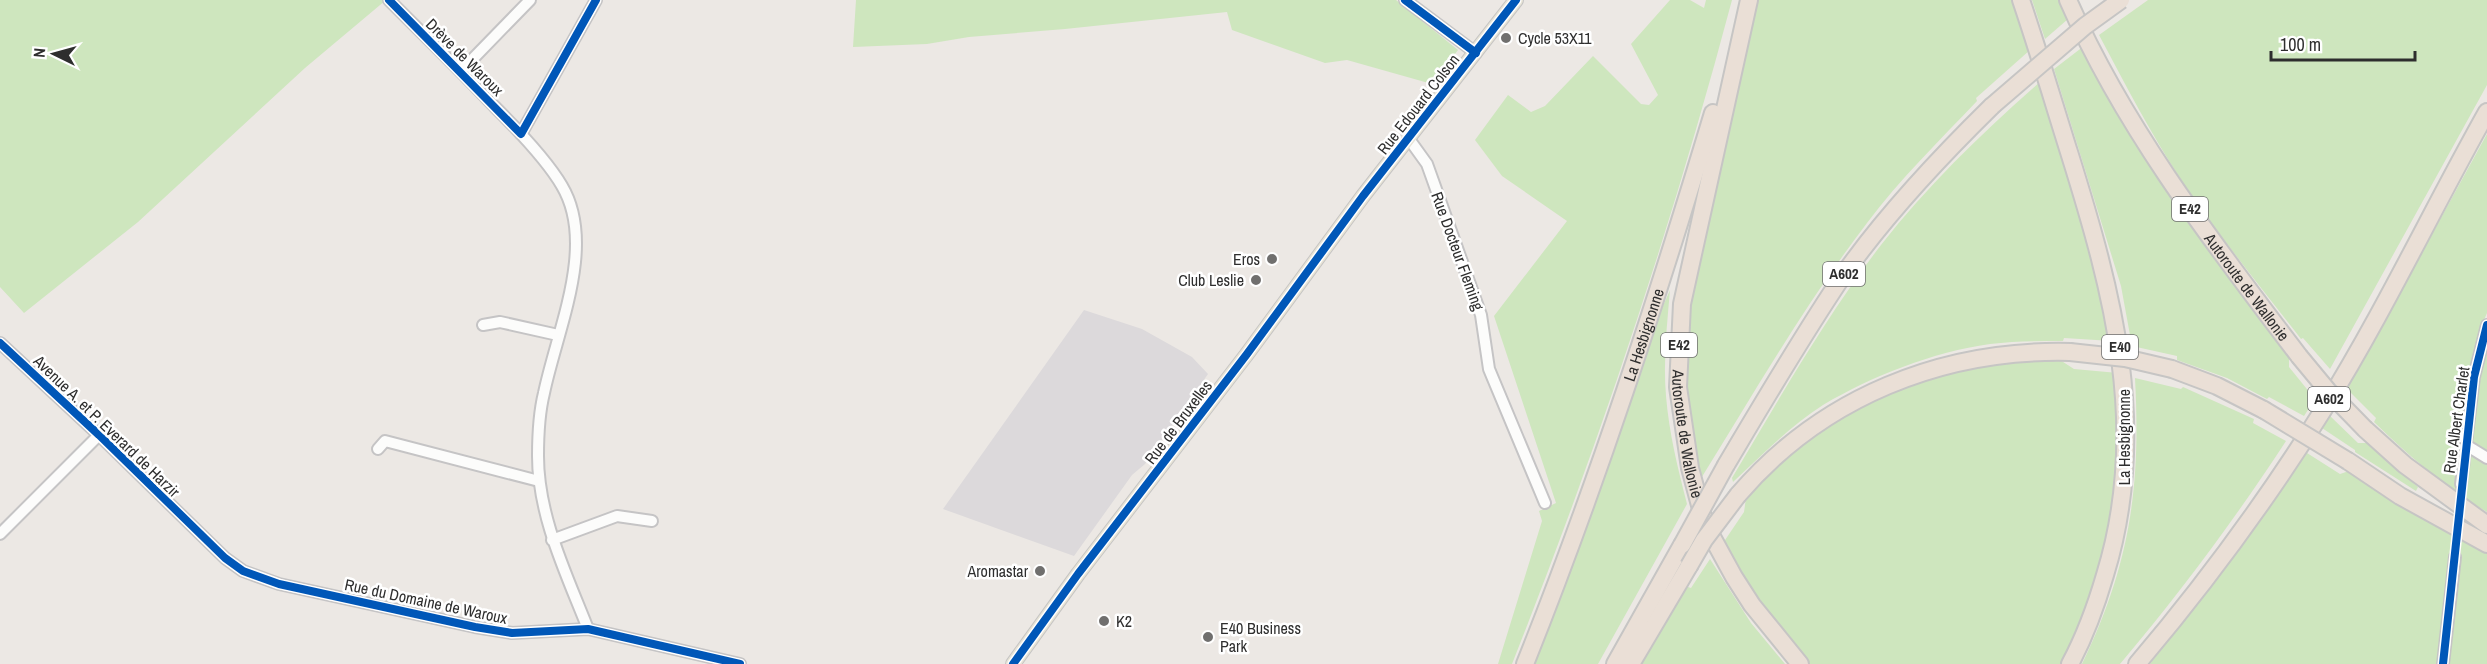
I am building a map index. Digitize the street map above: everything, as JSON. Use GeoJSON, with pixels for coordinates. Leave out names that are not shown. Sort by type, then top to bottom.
{"type":"FeatureCollection","features":[{"type":"Feature","properties":{"kind":"highway","name":"La Hesbignonne"},"geometry":{"type":"LineString","coordinates":[[1525,664],[1614,426],[1668,262],[1748,0]]}},
{"type":"Feature","properties":{"kind":"highway","name":"Autoroute de Wallonie"},"geometry":{"type":"LineString","coordinates":[[1748,0],[1682,304],[1678,387],[1690,468],[1705,524],[1752,605],[1800,664]]}},
{"type":"Feature","properties":{"kind":"highway","name":"La Hesbignonne"},"geometry":{"type":"LineString","coordinates":[[2021,0],[2106,275],[2124,374],[2127,428],[2124,491],[2113,549],[2097,603],[2070,664]]}},
{"type":"Feature","properties":{"kind":"highway","name":"Autoroute de Wallonie"},"geometry":{"type":"LineString","coordinates":[[2068,0],[2116,94],[2179,195],[2299,356],[2328,391],[2405,465],[2487,525]]}},
{"type":"Feature","properties":{"kind":"highway","name":"A602"},"geometry":{"type":"LineString","coordinates":[[1615,664],[1726,465],[1803,337],[1845,273],[1897,206],[1940,157],[1992,106],[2060,46],[2121,0]]}},
{"type":"Feature","properties":{"kind":"highway","name":"A602"},"geometry":{"type":"LineString","coordinates":[[2136,664],[2242,528],[2325,407],[2487,112]]}},
{"type":"Feature","properties":{"kind":"highway"},"geometry":{"type":"LineString","coordinates":[[1631,664],[1704,540],[1738,495],[1767,464],[1810,429],[1849,404],[1923,371],[1968,359],[2040,351],[2070,352],[2125,358],[2172,369],[2217,386],[2264,410],[2400,496],[2487,544]]}},
{"type":"Feature","properties":{"kind":"main road","name":"Rue Edouard Colson"},"geometry":{"type":"LineString","coordinates":[[1363,196],[1516,0]]}},
{"type":"Feature","properties":{"kind":"main road","name":"Rue de Bruxelles"},"geometry":{"type":"LineString","coordinates":[[1014,664],[1078,574],[1247,354],[1363,196]]}},
{"type":"Feature","properties":{"kind":"street","name":"Drève de Waroux"},"geometry":{"type":"LineString","coordinates":[[389,0],[521,134]]}},
{"type":"Feature","properties":{"kind":"street"},"geometry":{"type":"LineString","coordinates":[[460,71],[530,0]]}},
{"type":"Feature","properties":{"kind":"street"},"geometry":{"type":"LineString","coordinates":[[588,629],[552,540],[539,481],[539,422],[576,262],[575,222],[562,186],[521,134],[596,0]]}},
{"type":"Feature","properties":{"kind":"street"},"geometry":{"type":"LineString","coordinates":[[1406,0],[1476,53]]}},
{"type":"Feature","properties":{"kind":"street","name":"Rue Docteur Fleming"},"geometry":{"type":"LineString","coordinates":[[1409,139],[1427,164],[1481,315],[1489,369],[1545,503]]}},
{"type":"Feature","properties":{"kind":"street"},"geometry":{"type":"LineString","coordinates":[[483,325],[500,322],[558,335]]}},
{"type":"Feature","properties":{"kind":"street","name":"Rue Albert Charlet"},"geometry":{"type":"LineString","coordinates":[[2461,484],[2474,376],[2487,325]]}},
{"type":"Feature","properties":{"kind":"street","name":"Avenue A. et P. Everard de Harzir"},"geometry":{"type":"LineString","coordinates":[[0,343],[194,528]]}},
{"type":"Feature","properties":{"kind":"street"},"geometry":{"type":"LineString","coordinates":[[0,534],[99,435]]}},
{"type":"Feature","properties":{"kind":"street"},"geometry":{"type":"LineString","coordinates":[[378,449],[385,441],[539,481]]}},
{"type":"Feature","properties":{"kind":"street"},"geometry":{"type":"LineString","coordinates":[[2466,445],[2487,458]]}},
{"type":"Feature","properties":{"kind":"street"},"geometry":{"type":"LineString","coordinates":[[552,540],[617,516],[652,521]]}},
{"type":"Feature","properties":{"kind":"street","name":"Rue du Domaine de Waroux"},"geometry":{"type":"LineString","coordinates":[[194,528],[225,558],[243,571],[279,584],[474,627],[512,633],[588,629],[740,664]]}},
{"type":"Feature","properties":{"kind":"street"},"geometry":{"type":"LineString","coordinates":[[2443,664],[2455,557]]}},
{"type":"Feature","properties":{"kind":"shaded area"},"geometry":{"type":"Polygon","coordinates":[[[1084,310],[1142,329],[1192,357],[1208,374],[1145,464],[1132,475],[1074,556],[943,509],[1084,310]]]}},
{"type":"Feature","properties":{"kind":"green space"},"geometry":{"type":"Polygon","coordinates":[[[0,0],[386,0],[305,68],[138,222],[24,313],[0,287],[0,0]]]}},
{"type":"Feature","properties":{"kind":"green space"},"geometry":{"type":"Polygon","coordinates":[[[856,0],[1396,0],[1458,50],[1432,84],[1347,60],[1325,63],[1232,30],[1227,12],[969,37],[927,44],[853,47],[856,0]]]}},
{"type":"Feature","properties":{"kind":"green space"},"geometry":{"type":"Polygon","coordinates":[[[1670,0],[1690,0],[1704,8],[1706,0],[1732,0],[1659,252],[1604,418],[1512,664],[1498,664],[1542,521],[1539,511],[1556,503],[1494,316],[1567,221],[1502,176],[1475,140],[1508,95],[1531,112],[1545,106],[1593,56],[1641,104],[1649,105],[1658,95],[1631,44],[1670,0]]]}},
{"type":"Feature","properties":{"kind":"green space"},"geometry":{"type":"Polygon","coordinates":[[[1757,0],[2014,0],[2030,50],[1976,98],[1977,101],[1907,175],[1867,223],[1801,317],[1700,480],[1685,400],[1684,342],[1692,286],[1757,0]]]}},
{"type":"Feature","properties":{"kind":"green space"},"geometry":{"type":"Polygon","coordinates":[[[2032,0],[2059,0],[2068,19],[2045,39],[2032,0]]]}},
{"type":"Feature","properties":{"kind":"green space"},"geometry":{"type":"Polygon","coordinates":[[[2148,0],[2487,0],[2487,85],[2330,369],[2303,338],[2301,339],[2194,199],[2148,125],[2099,35],[2148,0]]]}},
{"type":"Feature","properties":{"kind":"green space"},"geometry":{"type":"Polygon","coordinates":[[[2084,46],[2199,235],[2289,354],[2289,367],[2315,399],[2304,416],[2227,378],[2177,360],[2177,356],[2132,346],[2121,286],[2054,69],[2084,46]]]}},
{"type":"Feature","properties":{"kind":"green space"},"geometry":{"type":"Polygon","coordinates":[[[2040,82],[2082,214],[2112,341],[2064,338],[2063,341],[1990,344],[1925,359],[1862,384],[1823,405],[1788,431],[1733,482],[1732,478],[1803,359],[1881,245],[1957,160],[2040,82]]]}},
{"type":"Feature","properties":{"kind":"green space"},"geometry":{"type":"Polygon","coordinates":[[[2487,134],[2487,313],[2466,393],[2463,439],[2472,445],[2476,400],[2487,348],[2487,452],[2473,445],[2487,456],[2487,512],[2442,482],[2414,459],[2374,422],[2376,418],[2347,389],[2487,134]]]}},
{"type":"Feature","properties":{"kind":"green space"},"geometry":{"type":"Polygon","coordinates":[[[1670,290],[1665,356],[1667,410],[1687,504],[1598,664],[1533,664],[1593,506],[1659,315],[1670,290]]]}},
{"type":"Feature","properties":{"kind":"green space"},"geometry":{"type":"Polygon","coordinates":[[[2060,360],[2074,369],[2118,373],[2117,492],[2093,593],[2063,664],[1808,664],[1747,586],[1723,543],[1744,512],[1746,498],[1784,459],[1813,435],[1852,410],[1898,389],[1951,371],[2015,361],[2060,360]]]}},
{"type":"Feature","properties":{"kind":"green space"},"geometry":{"type":"Polygon","coordinates":[[[2135,378],[2181,389],[2183,387],[2254,419],[2253,423],[2286,441],[2206,555],[2120,664],[2082,664],[2111,593],[2129,525],[2136,455],[2135,378]]]}},
{"type":"Feature","properties":{"kind":"green space"},"geometry":{"type":"Polygon","coordinates":[[[2330,416],[2358,443],[2367,443],[2418,487],[2416,491],[2322,428],[2330,416]]]}},
{"type":"Feature","properties":{"kind":"green space"},"geometry":{"type":"Polygon","coordinates":[[[2307,453],[2340,474],[2349,471],[2487,552],[2487,664],[2150,664],[2240,549],[2307,453]]]}},
{"type":"Feature","properties":{"kind":"green space"},"geometry":{"type":"Polygon","coordinates":[[[1710,559],[1751,623],[1785,664],[1638,664],[1685,586],[1691,588],[1710,559]]]}},
{"type":"Feature","properties":{"kind":"tunnel"},"geometry":{"type":"LineString","coordinates":[[2455,557],[2461,484]]}},
{"type":"Feature","properties":{"kind":"cycle path"},"geometry":{"type":"LineString","coordinates":[[389,0],[521,134],[596,0]]}},
{"type":"Feature","properties":{"kind":"cycle path"},"geometry":{"type":"LineString","coordinates":[[1405,0],[1476,53]]}},
{"type":"Feature","properties":{"kind":"cycle path"},"geometry":{"type":"LineString","coordinates":[[1013,664],[1078,574],[1247,354],[1363,196],[1516,0]]}},
{"type":"Feature","properties":{"kind":"cycle path"},"geometry":{"type":"LineString","coordinates":[[2443,664],[2474,377],[2487,325]]}},
{"type":"Feature","properties":{"kind":"cycle path"},"geometry":{"type":"LineString","coordinates":[[0,343],[99,435],[225,558],[243,571],[279,584],[475,627],[512,633],[588,629],[740,664]]}},
{"type":"Feature","properties":{"kind":"place","name":"Cycle 53X11"},"geometry":{"type":"Point","coordinates":[1506,38]}},
{"type":"Feature","properties":{"kind":"place","name":"Eros"},"geometry":{"type":"Point","coordinates":[1272,259]}},
{"type":"Feature","properties":{"kind":"place","name":"Club Leslie"},"geometry":{"type":"Point","coordinates":[1256,280]}},
{"type":"Feature","properties":{"kind":"place","name":"Aromastar"},"geometry":{"type":"Point","coordinates":[1040,571]}},
{"type":"Feature","properties":{"kind":"place","name":"K2"},"geometry":{"type":"Point","coordinates":[1104,621]}},
{"type":"Feature","properties":{"kind":"place","name":"E40 Business Park"},"geometry":{"type":"Point","coordinates":[1208,637]}}]}
